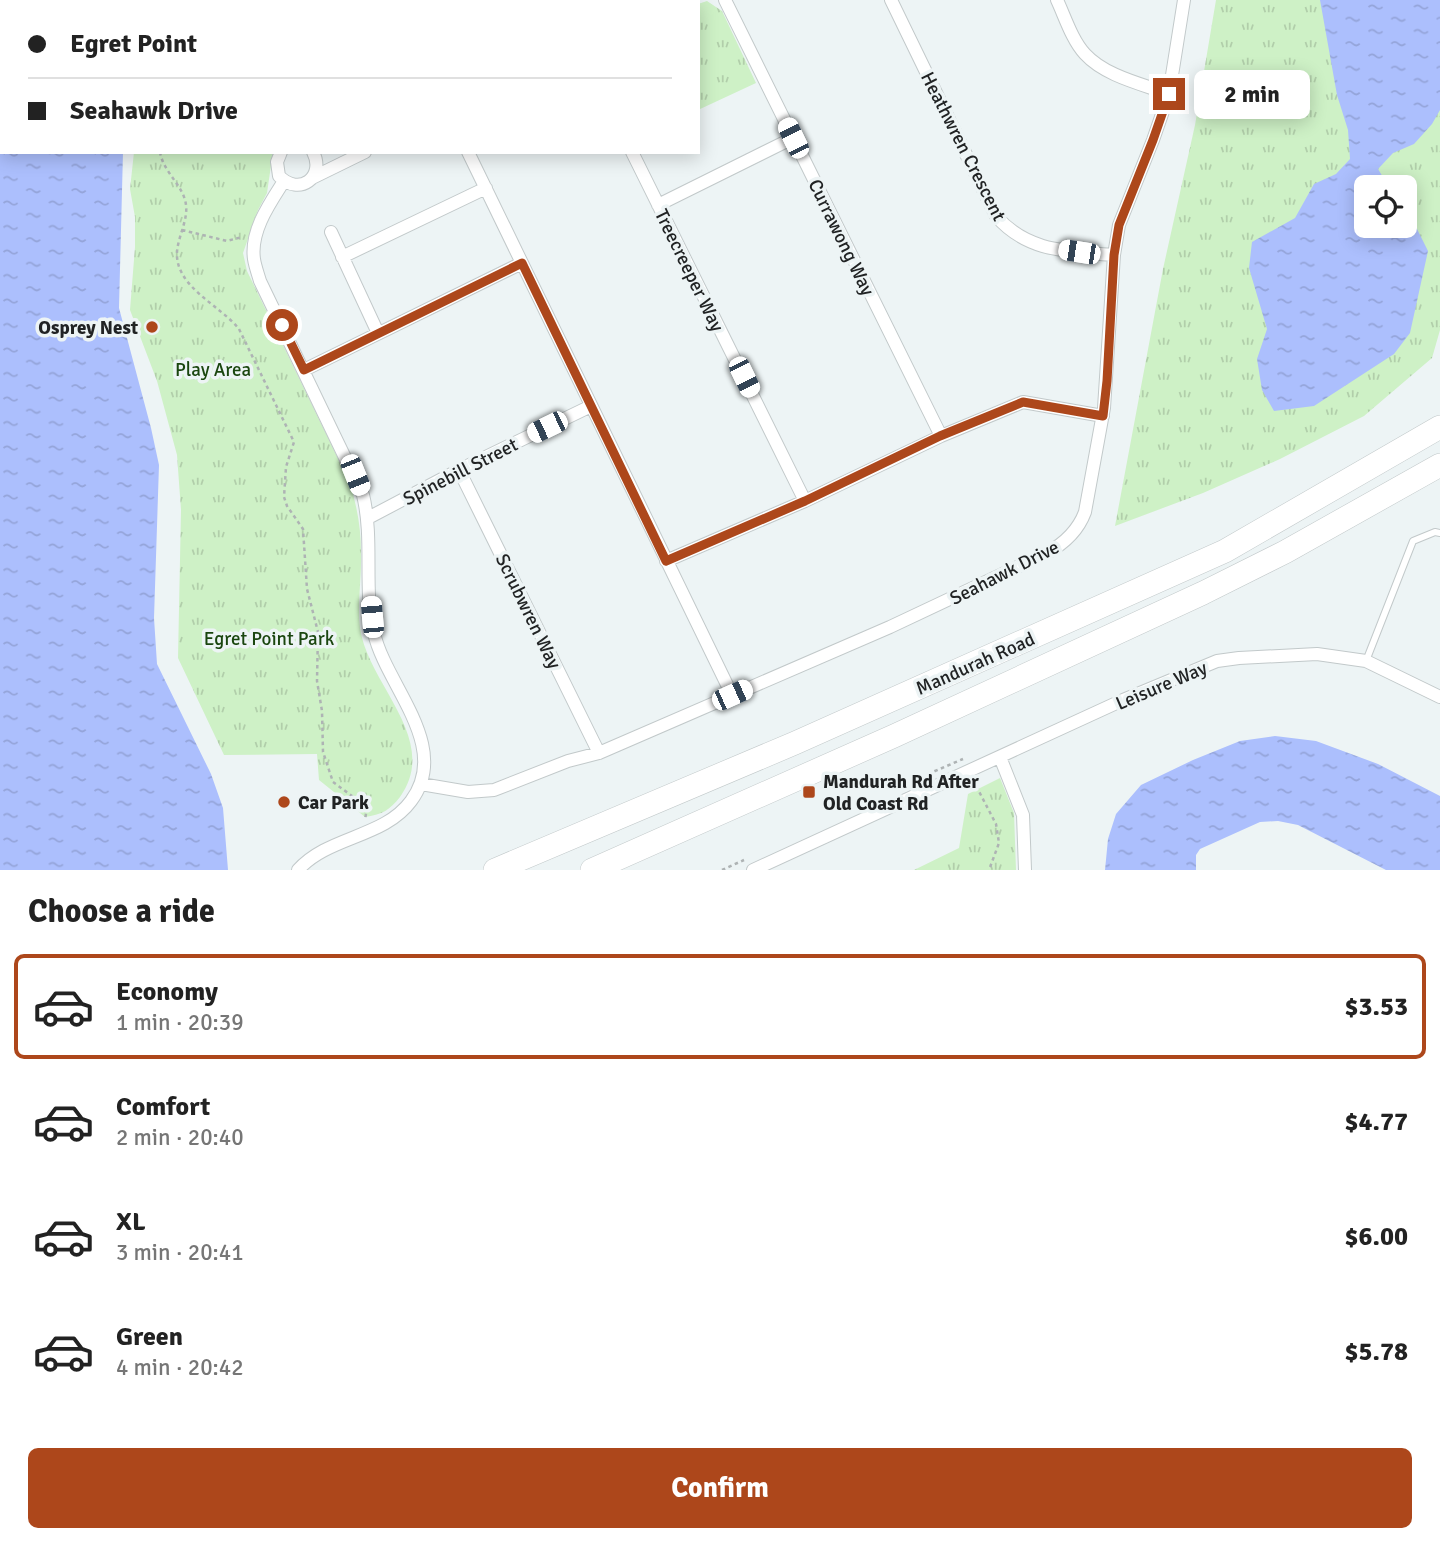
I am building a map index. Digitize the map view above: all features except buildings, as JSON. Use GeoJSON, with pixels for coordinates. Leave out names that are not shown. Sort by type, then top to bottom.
{"type":"FeatureCollection","features":[{"type":"Feature","properties":{"kind":"highway","name":"Mandurah Road"},"geometry":{"type":"LineString","coordinates":[[495,870],[795,743],[1225,551],[1440,427]]}},
{"type":"Feature","properties":{"kind":"highway","name":"Mandurah Road"},"geometry":{"type":"LineString","coordinates":[[592,870],[894,736],[1203,593],[1286,552],[1440,465]]}},
{"type":"Feature","properties":{"kind":"street","name":"Currawong Way"},"geometry":{"type":"LineString","coordinates":[[724,0],[940,436]]}},
{"type":"Feature","properties":{"kind":"street","name":"Heathwren Crescent"},"geometry":{"type":"LineString","coordinates":[[891,0],[996,216],[1007,228],[1034,245],[1114,255]]}},
{"type":"Feature","properties":{"kind":"street"},"geometry":{"type":"LineString","coordinates":[[1057,0],[1083,52],[1091,60],[1116,74],[1169,94]]}},
{"type":"Feature","properties":{"kind":"street","name":"Seahawk Drive"},"geometry":{"type":"LineString","coordinates":[[421,784],[468,792],[494,790],[568,761],[599,753],[902,621],[1047,553],[1069,539],[1081,523],[1085,512],[1103,416],[1114,255],[1124,211],[1169,94],[1184,0]]}},
{"type":"Feature","properties":{"kind":"street"},"geometry":{"type":"LineString","coordinates":[[658,205],[793,138]]}},
{"type":"Feature","properties":{"kind":"street"},"geometry":{"type":"LineString","coordinates":[[280,154],[277,169],[284,181],[299,185],[361,154]]}},
{"type":"Feature","properties":{"kind":"street"},"geometry":{"type":"LineString","coordinates":[[312,178],[317,162],[314,154]]}},
{"type":"Feature","properties":{"kind":"street"},"geometry":{"type":"LineString","coordinates":[[469,154],[732,695]]}},
{"type":"Feature","properties":{"kind":"street","name":"Treecreeper Way"},"geometry":{"type":"LineString","coordinates":[[633,154],[805,501]]}},
{"type":"Feature","properties":{"kind":"street"},"geometry":{"type":"LineString","coordinates":[[284,181],[261,222],[254,245],[254,259],[260,281],[363,495],[368,518],[373,632],[417,726],[423,748],[424,766],[421,784],[411,802],[399,815],[317,854],[298,870]]}},
{"type":"Feature","properties":{"kind":"street"},"geometry":{"type":"LineString","coordinates":[[342,257],[485,188]]}},
{"type":"Feature","properties":{"kind":"street"},"geometry":{"type":"LineString","coordinates":[[331,232],[378,333]]}},
{"type":"Feature","properties":{"kind":"street"},"geometry":{"type":"LineString","coordinates":[[304,370],[522,263]]}},
{"type":"Feature","properties":{"kind":"street"},"geometry":{"type":"LineString","coordinates":[[666,561],[805,501],[940,436],[1023,402],[1103,416]]}},
{"type":"Feature","properties":{"kind":"street","name":"Spinebill Street"},"geometry":{"type":"LineString","coordinates":[[368,518],[591,406]]}},
{"type":"Feature","properties":{"kind":"street","name":"Scrubwren Way"},"geometry":{"type":"LineString","coordinates":[[459,470],[599,753]]}},
{"type":"Feature","properties":{"kind":"street","name":"Leisure Way"},"geometry":{"type":"LineString","coordinates":[[753,870],[1123,700],[1217,661],[1317,654],[1366,661],[1440,697]]}},
{"type":"Feature","properties":{"kind":"street"},"geometry":{"type":"LineString","coordinates":[[1000,757],[1023,815],[1025,870]]}},
{"type":"Feature","properties":{"kind":"lane"},"geometry":{"type":"LineString","coordinates":[[1366,661],[1413,541],[1440,533]]}},
{"type":"Feature","properties":{"kind":"path"},"geometry":{"type":"LineString","coordinates":[[161,154],[186,206],[177,251],[181,273],[187,282],[230,318],[239,329],[293,442],[286,467],[284,497],[303,529],[307,589],[318,632],[317,681],[322,711],[323,752],[333,782],[367,807],[365,822]]}},
{"type":"Feature","properties":{"kind":"path"},"geometry":{"type":"LineString","coordinates":[[181,230],[227,240],[241,239],[245,233]]}},
{"type":"Feature","properties":{"kind":"green space"},"geometry":{"type":"Polygon","coordinates":[[[1216,0],[1440,0],[1440,330],[1432,358],[1364,416],[1280,459],[1203,493],[1115,526],[1163,269],[1195,125],[1216,0]]]}},
{"type":"Feature","properties":{"kind":"green space"},"geometry":{"type":"Polygon","coordinates":[[[707,1],[722,11],[756,83],[700,109],[700,3],[707,1]]]}},
{"type":"Feature","properties":{"kind":"green space","name":"Egret Point Park"},"geometry":{"type":"Polygon","coordinates":[[[134,154],[273,154],[267,193],[243,253],[247,271],[350,483],[355,501],[361,543],[360,628],[375,670],[407,733],[412,754],[410,775],[400,797],[389,809],[380,813],[365,817],[319,780],[317,754],[224,755],[178,658],[181,510],[177,455],[157,381],[130,310],[135,217],[130,189],[134,154]]]}},
{"type":"Feature","properties":{"kind":"green space"},"geometry":{"type":"Polygon","coordinates":[[[1000,778],[1014,813],[1016,870],[914,870],[959,848],[968,794],[1000,778]]]}},
{"type":"Feature","properties":{"kind":"water"},"geometry":{"type":"Polygon","coordinates":[[[1320,0],[1440,0],[1440,110],[1432,124],[1414,144],[1393,153],[1378,169],[1382,175],[1354,175],[1354,238],[1417,238],[1417,229],[1428,251],[1410,333],[1394,354],[1314,406],[1274,411],[1262,390],[1257,359],[1267,329],[1249,268],[1252,242],[1295,218],[1314,184],[1336,174],[1350,159],[1348,130],[1337,95],[1320,0]]]}},
{"type":"Feature","properties":{"kind":"water"},"geometry":{"type":"Polygon","coordinates":[[[0,154],[123,154],[119,308],[159,465],[154,618],[157,664],[211,774],[223,808],[228,870],[0,870],[0,154]]]}},
{"type":"Feature","properties":{"kind":"water"},"geometry":{"type":"Polygon","coordinates":[[[1275,736],[1316,741],[1378,764],[1440,796],[1440,870],[1386,870],[1298,825],[1278,821],[1260,822],[1200,849],[1196,855],[1196,870],[1105,870],[1108,839],[1116,814],[1141,785],[1240,741],[1275,736]]]}},
{"type":"Feature","properties":{"kind":"place","name":"Osprey Nest"},"geometry":{"type":"Point","coordinates":[152,327]}},
{"type":"Feature","properties":{"kind":"place","name":"Mandurah Rd After Old Coast Rd"},"geometry":{"type":"Point","coordinates":[809,792]}},
{"type":"Feature","properties":{"kind":"place","name":"Car Park"},"geometry":{"type":"Point","coordinates":[284,802]}},
{"type":"Feature","properties":{"kind":"route"},"geometry":{"type":"LineString","coordinates":[[282,325],[304,370],[522,263],[666,561],[805,501],[940,436],[1023,402],[1103,416],[1114,255],[1119,225],[1169,94]]}},
{"type":"Feature","properties":{"kind":"park label","name":"Play Area"},"geometry":{"type":"Point","coordinates":[213,369]}}]}
